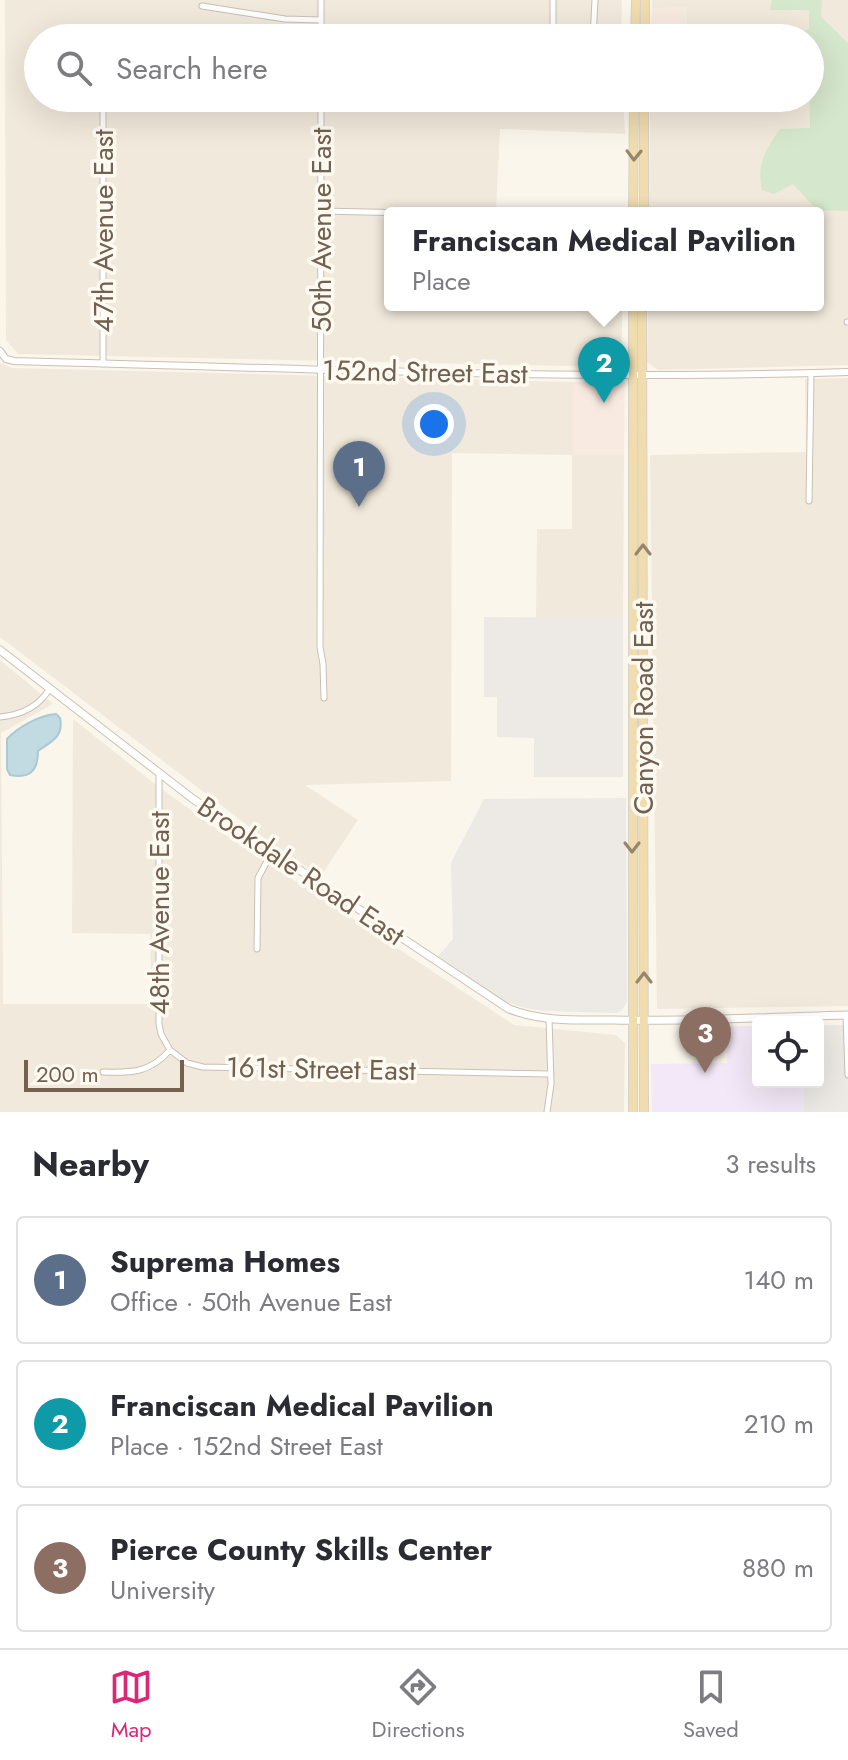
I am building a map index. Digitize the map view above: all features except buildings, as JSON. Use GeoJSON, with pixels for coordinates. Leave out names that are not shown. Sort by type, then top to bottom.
{"type":"FeatureCollection","features":[{"type":"Feature","properties":{"kind":"main road"},"geometry":{"type":"LineString","coordinates":[[635,24],[636,0]]}},
{"type":"Feature","properties":{"kind":"main road"},"geometry":{"type":"LineString","coordinates":[[645,0],[645,24]]}},
{"type":"Feature","properties":{"kind":"main road"},"geometry":{"type":"LineString","coordinates":[[633,207],[636,112]]}},
{"type":"Feature","properties":{"kind":"main road"},"geometry":{"type":"LineString","coordinates":[[639,112],[640,119],[644,121]]}},
{"type":"Feature","properties":{"kind":"main road"},"geometry":{"type":"LineString","coordinates":[[644,112],[644,207]]}},
{"type":"Feature","properties":{"kind":"main road","name":"Canyon Road East"},"geometry":{"type":"LineString","coordinates":[[633,311],[637,377],[644,1112]]}},
{"type":"Feature","properties":{"kind":"main road","name":"Canyon Road East"},"geometry":{"type":"LineString","coordinates":[[633,1112],[637,377],[642,311]]}},
{"type":"Feature","properties":{"kind":"main road","name":"Brookdale Road East"},"geometry":{"type":"LineString","coordinates":[[0,650],[159,774],[501,1004],[525,1014],[549,1018],[632,1021],[847,1015]]}},
{"type":"Feature","properties":{"kind":"street"},"geometry":{"type":"LineString","coordinates":[[321,0],[321,24]]}},
{"type":"Feature","properties":{"kind":"street"},"geometry":{"type":"LineString","coordinates":[[553,0],[553,24]]}},
{"type":"Feature","properties":{"kind":"street"},"geometry":{"type":"LineString","coordinates":[[594,24],[595,0]]}},
{"type":"Feature","properties":{"kind":"street"},"geometry":{"type":"LineString","coordinates":[[202,6],[285,19],[321,20]]}},
{"type":"Feature","properties":{"kind":"street","name":"47th Avenue East"},"geometry":{"type":"LineString","coordinates":[[103,112],[103,364]]}},
{"type":"Feature","properties":{"kind":"street","name":"50th Avenue East"},"geometry":{"type":"LineString","coordinates":[[321,112],[320,647],[324,698]]}},
{"type":"Feature","properties":{"kind":"street"},"geometry":{"type":"LineString","coordinates":[[321,211],[384,212]]}},
{"type":"Feature","properties":{"kind":"street","name":"152nd Street East"},"geometry":{"type":"LineString","coordinates":[[2,354],[14,361],[637,377],[848,372]]}},
{"type":"Feature","properties":{"kind":"street"},"geometry":{"type":"LineString","coordinates":[[809,501],[811,374]]}},
{"type":"Feature","properties":{"kind":"street"},"geometry":{"type":"LineString","coordinates":[[0,717],[33,707],[50,688]]}},
{"type":"Feature","properties":{"kind":"street","name":"48th Avenue East"},"geometry":{"type":"LineString","coordinates":[[159,774],[159,1024],[170,1050]]}},
{"type":"Feature","properties":{"kind":"street"},"geometry":{"type":"LineString","coordinates":[[257,949],[258,878],[272,852]]}},
{"type":"Feature","properties":{"kind":"street"},"geometry":{"type":"LineString","coordinates":[[847,1015],[848,1075]]}},
{"type":"Feature","properties":{"kind":"street"},"geometry":{"type":"LineString","coordinates":[[547,1112],[551,1074],[549,1018]]}},
{"type":"Feature","properties":{"kind":"street"},"geometry":{"type":"LineString","coordinates":[[103,1072],[140,1071],[155,1065],[170,1050]]}},
{"type":"Feature","properties":{"kind":"street","name":"161st Street East"},"geometry":{"type":"LineString","coordinates":[[170,1050],[187,1063],[203,1067],[551,1074]]}},
{"type":"Feature","properties":{"kind":"shaded area"},"geometry":{"type":"Polygon","coordinates":[[[5,0],[622,0],[621,24],[24,24],[24,112],[624,112],[625,134],[500,129],[496,207],[384,207],[384,311],[622,311],[622,360],[615,367],[18,354],[6,340],[5,0]]]}},
{"type":"Feature","properties":{"kind":"shaded area"},"geometry":{"type":"Polygon","coordinates":[[[652,0],[848,0],[848,365],[658,370],[647,362],[648,311],[824,311],[824,207],[649,207],[650,112],[824,112],[824,24],[687,24],[686,8],[652,8],[652,0]]]}},
{"type":"Feature","properties":{"kind":"shaded area"},"geometry":{"type":"Polygon","coordinates":[[[686,7],[687,24],[651,24],[652,8],[686,7]]]}},
{"type":"Feature","properties":{"kind":"shaded area"},"geometry":{"type":"Polygon","coordinates":[[[0,363],[12,368],[573,382],[573,455],[624,455],[623,618],[536,618],[537,529],[572,529],[572,455],[452,453],[451,781],[305,785],[358,820],[321,876],[267,840],[0,637],[0,363]]]}},
{"type":"Feature","properties":{"kind":"shaded area"},"geometry":{"type":"Polygon","coordinates":[[[848,378],[848,1006],[657,1009],[650,455],[806,452],[805,379],[848,378]]]}},
{"type":"Feature","properties":{"kind":"shaded area"},"geometry":{"type":"Polygon","coordinates":[[[573,382],[625,382],[624,455],[573,455],[573,382]]]}},
{"type":"Feature","properties":{"kind":"shaded area"},"geometry":{"type":"Polygon","coordinates":[[[484,617],[623,618],[623,777],[534,777],[534,738],[497,737],[497,697],[484,697],[484,617]]]}},
{"type":"Feature","properties":{"kind":"shaded area"},"geometry":{"type":"Polygon","coordinates":[[[0,660],[53,704],[1,733],[3,1004],[152,1004],[150,934],[72,933],[73,719],[222,833],[514,1025],[616,1035],[625,1043],[624,1112],[0,1112],[0,660]]]}},
{"type":"Feature","properties":{"kind":"shaded area"},"geometry":{"type":"Polygon","coordinates":[[[626,798],[627,1002],[622,1010],[617,1013],[543,1011],[521,1007],[504,1001],[438,956],[453,939],[451,863],[484,799],[626,798]]]}},
{"type":"Feature","properties":{"kind":"shaded area"},"geometry":{"type":"Polygon","coordinates":[[[824,1025],[848,1025],[848,1112],[804,1112],[804,1088],[824,1088],[824,1025]]]}},
{"type":"Feature","properties":{"kind":"shaded area"},"geometry":{"type":"Polygon","coordinates":[[[728,1026],[752,1026],[752,1088],[804,1088],[804,1112],[652,1112],[651,1064],[727,1063],[728,1026]]]}},
{"type":"Feature","properties":{"kind":"green space"},"geometry":{"type":"Polygon","coordinates":[[[772,0],[822,0],[821,17],[848,43],[848,211],[814,207],[793,184],[774,194],[762,190],[760,173],[764,158],[780,129],[810,128],[810,112],[824,112],[824,24],[809,24],[809,10],[770,10],[772,0]]]}},
{"type":"Feature","properties":{"kind":"water"},"geometry":{"type":"Polygon","coordinates":[[[56,714],[60,718],[60,730],[38,751],[32,772],[23,776],[10,775],[7,769],[7,739],[30,722],[56,714]]]}},
{"type":"Feature","properties":{"kind":"place","name":"Franciscan Medical Pavilion"},"geometry":{"type":"Point","coordinates":[604,403]}},
{"type":"Feature","properties":{"kind":"place","name":"Suprema Homes"},"geometry":{"type":"Point","coordinates":[359,507]}},
{"type":"Feature","properties":{"kind":"place","name":"Pierce County Skills Center"},"geometry":{"type":"Point","coordinates":[705,1073]}}]}
